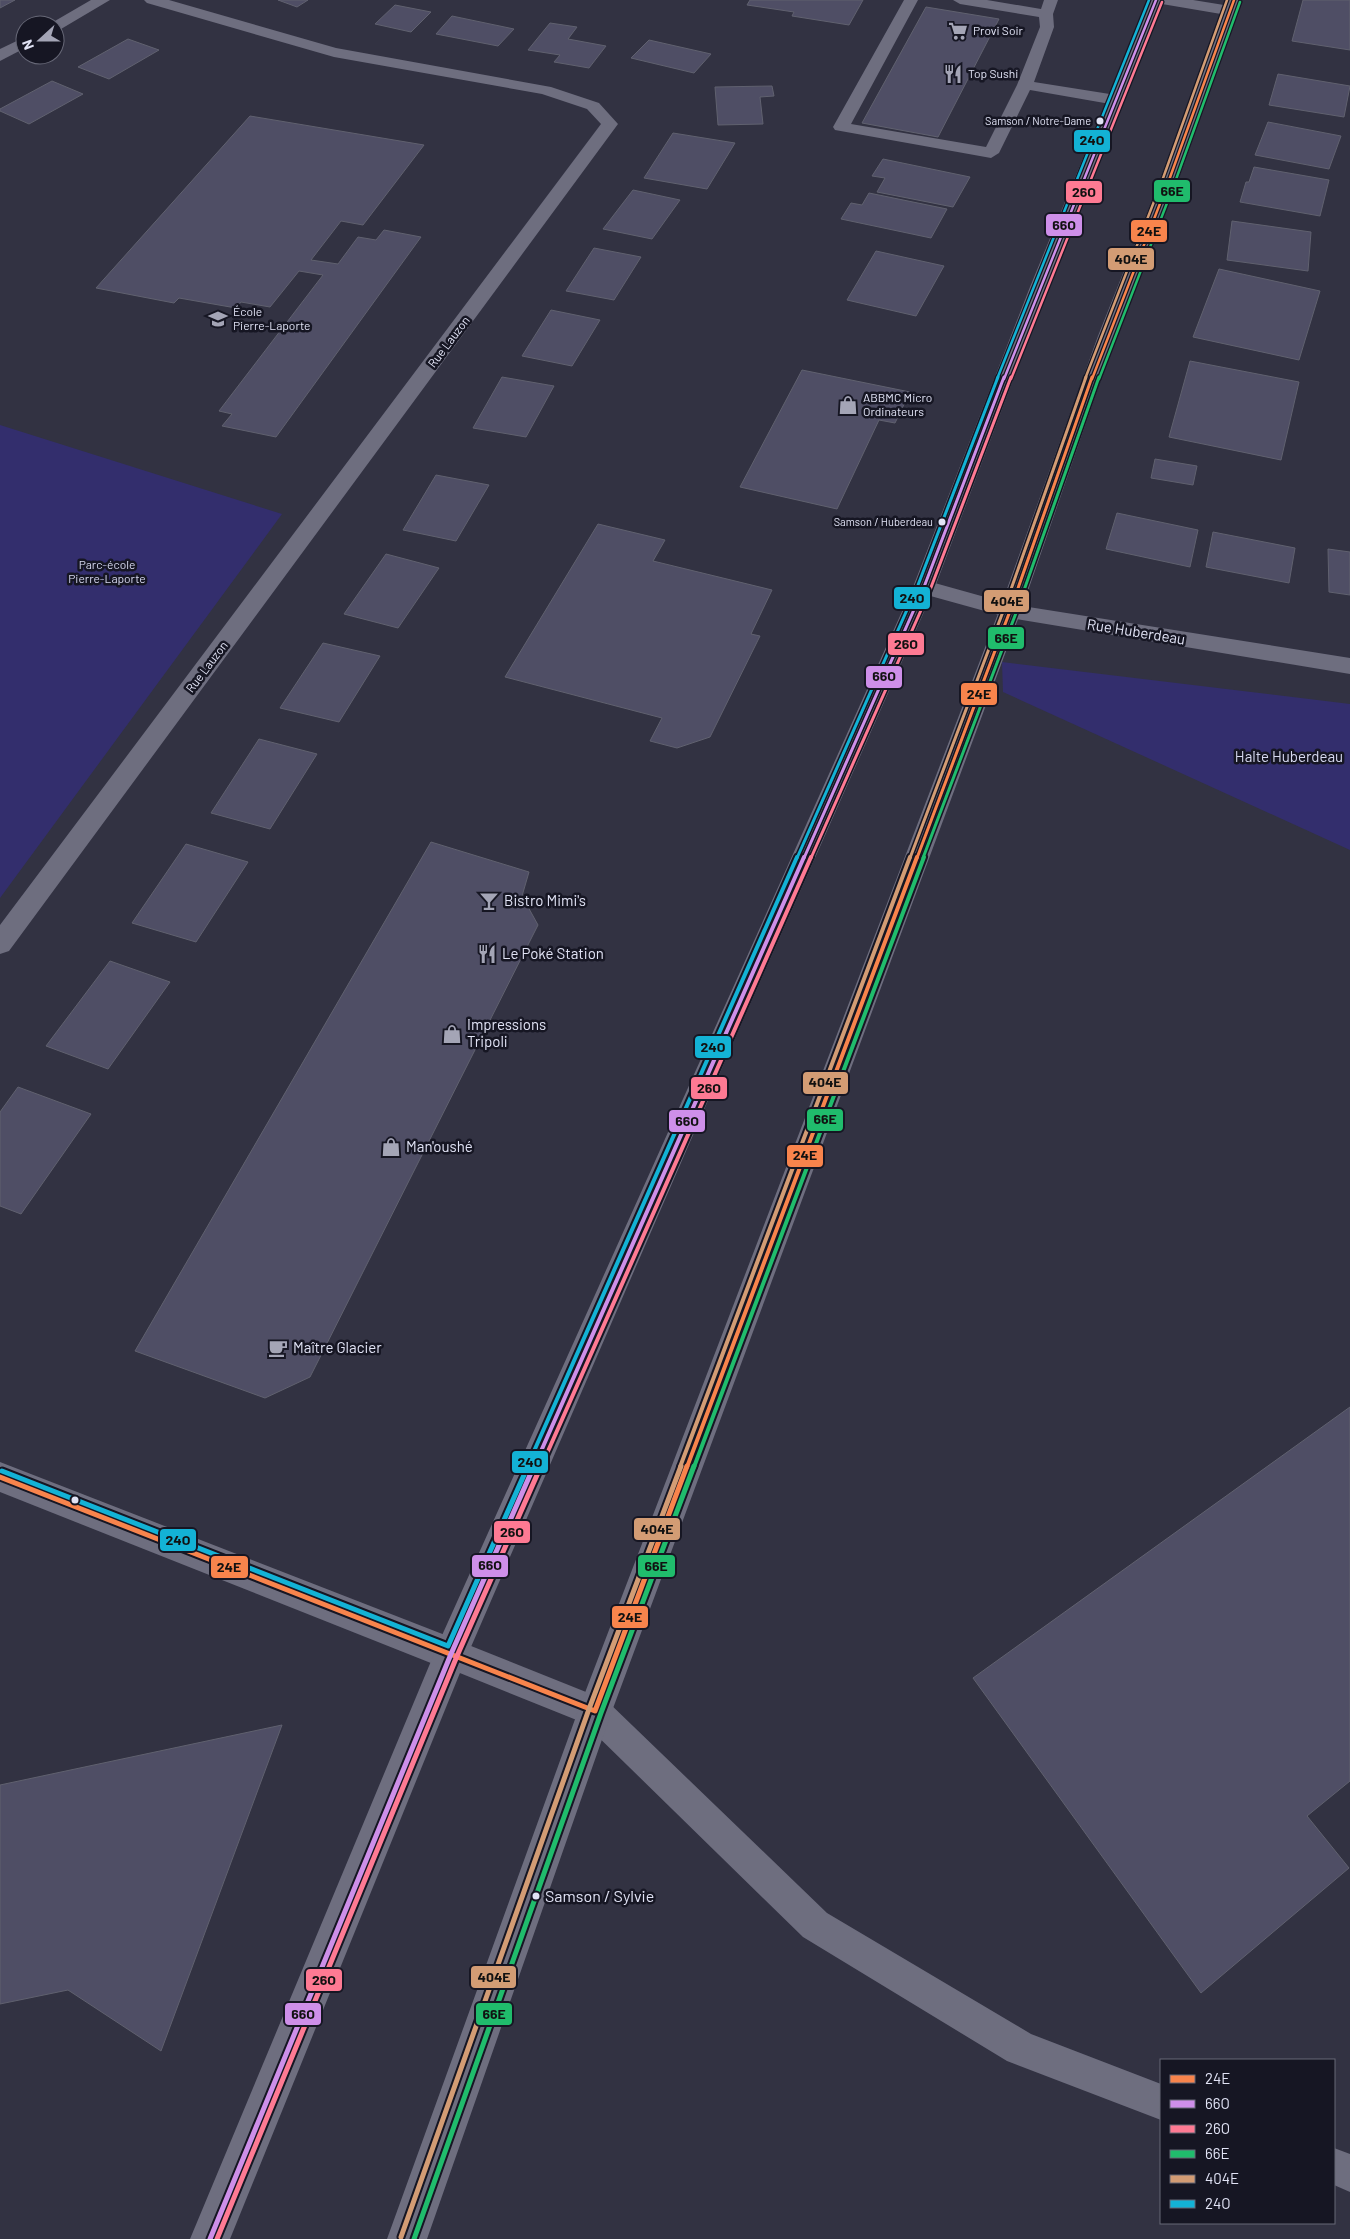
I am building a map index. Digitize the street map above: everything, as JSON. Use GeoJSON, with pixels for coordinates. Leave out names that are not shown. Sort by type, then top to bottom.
{"type":"FeatureCollection","features":[{"type":"Feature","properties":{"kind":"street"},"geometry":{"type":"LineString","coordinates":[[65,20],[102,0]]}},
{"type":"Feature","properties":{"kind":"street","name":"Rue Lauzon"},"geometry":{"type":"LineString","coordinates":[[0,944],[610,124],[593,106],[545,90],[334,52],[152,0]]}},
{"type":"Feature","properties":{"kind":"street"},"geometry":{"type":"LineString","coordinates":[[210,2239],[451,1654],[716,1052],[924,587],[1041,281],[1156,0]]}},
{"type":"Feature","properties":{"kind":"street"},"geometry":{"type":"LineString","coordinates":[[407,2239],[595,1711],[1010,611],[1107,336],[1168,183],[1232,5],[1166,0]]}},
{"type":"Feature","properties":{"kind":"street"},"geometry":{"type":"LineString","coordinates":[[0,56],[15,48]]}},
{"type":"Feature","properties":{"kind":"street","name":"Rue Huberdeau"},"geometry":{"type":"LineString","coordinates":[[924,587],[1010,611],[1350,666]]}},
{"type":"Feature","properties":{"kind":"street"},"geometry":{"type":"LineString","coordinates":[[0,1477],[451,1654]]}},
{"type":"Feature","properties":{"kind":"lane"},"geometry":{"type":"LineString","coordinates":[[912,0],[842,127],[991,153],[1025,85],[1047,27],[1048,7],[960,0]]}},
{"type":"Feature","properties":{"kind":"lane"},"geometry":{"type":"LineString","coordinates":[[1025,85],[1116,100]]}},
{"type":"Feature","properties":{"kind":"lane"},"geometry":{"type":"LineString","coordinates":[[451,1654],[595,1711],[815,1925],[1020,2048],[1160,2102]]}},
{"type":"Feature","properties":{"kind":"lane"},"geometry":{"type":"LineString","coordinates":[[1335,2167],[1350,2173]]}},
{"type":"Feature","properties":{"kind":"green space","name":"Parc-école Pierre-Laporte"},"geometry":{"type":"Polygon","coordinates":[[[0,425],[282,514],[0,898],[0,425]]]}},
{"type":"Feature","properties":{"kind":"green space","name":"Halte Huberdeau"},"geometry":{"type":"Polygon","coordinates":[[[1002,662],[1350,704],[1350,850],[1003,692],[1002,662]]]}},
{"type":"Feature","properties":{"kind":"building"},"geometry":{"type":"Polygon","coordinates":[[[0,0],[15,0],[0,8],[0,0]]]}},
{"type":"Feature","properties":{"kind":"building"},"geometry":{"type":"Polygon","coordinates":[[[278,0],[308,0],[297,7],[278,0]]]}},
{"type":"Feature","properties":{"kind":"building"},"geometry":{"type":"Polygon","coordinates":[[[750,0],[863,0],[849,25],[792,16],[794,12],[747,5],[750,0]]]}},
{"type":"Feature","properties":{"kind":"building"},"geometry":{"type":"Polygon","coordinates":[[[1303,0],[1350,0],[1350,50],[1292,41],[1303,0]]]}},
{"type":"Feature","properties":{"kind":"building"},"geometry":{"type":"Polygon","coordinates":[[[395,5],[431,12],[411,32],[375,24],[395,5]]]}},
{"type":"Feature","properties":{"kind":"building"},"geometry":{"type":"Polygon","coordinates":[[[926,7],[999,19],[938,137],[862,123],[926,7]]]}},
{"type":"Feature","properties":{"kind":"building"},"geometry":{"type":"Polygon","coordinates":[[[452,16],[514,29],[498,46],[436,34],[452,16]]]}},
{"type":"Feature","properties":{"kind":"building"},"geometry":{"type":"Polygon","coordinates":[[[550,23],[577,27],[568,39],[606,46],[589,68],[554,62],[560,55],[528,50],[550,23]]]}},
{"type":"Feature","properties":{"kind":"building"},"geometry":{"type":"Polygon","coordinates":[[[128,39],[159,50],[109,79],[78,67],[128,39]]]}},
{"type":"Feature","properties":{"kind":"building"},"geometry":{"type":"Polygon","coordinates":[[[649,40],[711,54],[694,73],[631,58],[649,40]]]}},
{"type":"Feature","properties":{"kind":"building"},"geometry":{"type":"Polygon","coordinates":[[[1278,74],[1350,86],[1344,117],[1269,105],[1278,74]]]}},
{"type":"Feature","properties":{"kind":"building"},"geometry":{"type":"Polygon","coordinates":[[[52,81],[83,94],[29,124],[0,111],[0,109],[52,81]]]}},
{"type":"Feature","properties":{"kind":"building"},"geometry":{"type":"Polygon","coordinates":[[[772,86],[774,96],[760,97],[763,124],[718,125],[715,87],[772,86]]]}},
{"type":"Feature","properties":{"kind":"building"},"geometry":{"type":"Polygon","coordinates":[[[250,116],[424,145],[363,225],[341,221],[311,260],[338,264],[358,237],[376,240],[384,230],[421,237],[276,437],[222,426],[232,414],[219,411],[323,275],[299,271],[270,307],[241,302],[236,308],[179,298],[174,303],[96,288],[250,116]]]}},
{"type":"Feature","properties":{"kind":"building"},"geometry":{"type":"Polygon","coordinates":[[[1268,122],[1341,136],[1329,169],[1255,155],[1268,122]]]}},
{"type":"Feature","properties":{"kind":"building"},"geometry":{"type":"Polygon","coordinates":[[[673,133],[735,143],[707,189],[644,178],[673,133]]]}},
{"type":"Feature","properties":{"kind":"building"},"geometry":{"type":"Polygon","coordinates":[[[883,159],[970,177],[953,207],[877,192],[885,178],[872,176],[883,159]]]}},
{"type":"Feature","properties":{"kind":"building"},"geometry":{"type":"Polygon","coordinates":[[[1254,167],[1329,180],[1320,216],[1240,202],[1246,182],[1249,182],[1254,167]]]}},
{"type":"Feature","properties":{"kind":"building"},"geometry":{"type":"Polygon","coordinates":[[[633,190],[680,200],[652,239],[603,229],[633,190]]]}},
{"type":"Feature","properties":{"kind":"building"},"geometry":{"type":"Polygon","coordinates":[[[869,193],[947,209],[931,238],[841,219],[851,203],[862,205],[869,193]]]}},
{"type":"Feature","properties":{"kind":"building"},"geometry":{"type":"Polygon","coordinates":[[[1232,221],[1311,232],[1308,271],[1227,260],[1232,221]]]}},
{"type":"Feature","properties":{"kind":"building"},"geometry":{"type":"Polygon","coordinates":[[[594,248],[641,257],[614,300],[566,291],[594,248]]]}},
{"type":"Feature","properties":{"kind":"building"},"geometry":{"type":"Polygon","coordinates":[[[876,251],[944,266],[916,316],[847,300],[876,251]]]}},
{"type":"Feature","properties":{"kind":"building"},"geometry":{"type":"Polygon","coordinates":[[[1219,269],[1320,291],[1299,360],[1193,337],[1219,269]]]}},
{"type":"Feature","properties":{"kind":"building"},"geometry":{"type":"Polygon","coordinates":[[[551,310],[600,320],[572,366],[522,356],[551,310]]]}},
{"type":"Feature","properties":{"kind":"building"},"geometry":{"type":"Polygon","coordinates":[[[1190,361],[1299,382],[1281,460],[1169,437],[1190,361]]]}},
{"type":"Feature","properties":{"kind":"building"},"geometry":{"type":"Polygon","coordinates":[[[802,370],[910,392],[895,423],[879,420],[837,509],[740,487],[802,370]]]}},
{"type":"Feature","properties":{"kind":"building"},"geometry":{"type":"Polygon","coordinates":[[[502,377],[554,386],[526,437],[473,428],[502,377]]]}},
{"type":"Feature","properties":{"kind":"building"},"geometry":{"type":"Polygon","coordinates":[[[1155,459],[1197,466],[1193,485],[1151,478],[1155,459]]]}},
{"type":"Feature","properties":{"kind":"building"},"geometry":{"type":"Polygon","coordinates":[[[436,475],[489,485],[456,541],[403,530],[436,475]]]}},
{"type":"Feature","properties":{"kind":"building"},"geometry":{"type":"Polygon","coordinates":[[[1117,513],[1198,530],[1190,567],[1106,549],[1117,513]]]}},
{"type":"Feature","properties":{"kind":"building"},"geometry":{"type":"Polygon","coordinates":[[[598,524],[665,540],[653,561],[772,590],[751,634],[760,636],[710,737],[677,748],[650,741],[662,718],[505,677],[598,524]]]}},
{"type":"Feature","properties":{"kind":"building"},"geometry":{"type":"Polygon","coordinates":[[[1213,532],[1295,548],[1289,583],[1206,567],[1213,532]]]}},
{"type":"Feature","properties":{"kind":"building"},"geometry":{"type":"Polygon","coordinates":[[[1328,549],[1350,552],[1350,595],[1329,592],[1328,549]]]}},
{"type":"Feature","properties":{"kind":"building"},"geometry":{"type":"Polygon","coordinates":[[[386,554],[439,568],[398,628],[344,614],[386,554]]]}},
{"type":"Feature","properties":{"kind":"building"},"geometry":{"type":"Polygon","coordinates":[[[323,643],[380,656],[339,722],[280,708],[323,643]]]}},
{"type":"Feature","properties":{"kind":"building"},"geometry":{"type":"Polygon","coordinates":[[[259,739],[317,754],[270,829],[211,813],[259,739]]]}},
{"type":"Feature","properties":{"kind":"building"},"geometry":{"type":"Polygon","coordinates":[[[431,842],[529,872],[522,896],[538,925],[310,1377],[265,1398],[135,1351],[431,842]]]}},
{"type":"Feature","properties":{"kind":"building"},"geometry":{"type":"Polygon","coordinates":[[[186,844],[248,862],[196,942],[132,923],[186,844]]]}},
{"type":"Feature","properties":{"kind":"building"},"geometry":{"type":"Polygon","coordinates":[[[110,961],[170,982],[108,1069],[46,1046],[110,961]]]}},
{"type":"Feature","properties":{"kind":"building"},"geometry":{"type":"Polygon","coordinates":[[[18,1087],[91,1114],[21,1214],[0,1206],[0,1112],[18,1087]]]}},
{"type":"Feature","properties":{"kind":"building"},"geometry":{"type":"Polygon","coordinates":[[[1350,1407],[1350,1781],[1307,1816],[1349,1868],[1201,1993],[973,1678],[1350,1407]]]}},
{"type":"Feature","properties":{"kind":"building"},"geometry":{"type":"Polygon","coordinates":[[[282,1725],[161,2051],[68,1990],[0,2004],[0,1785],[282,1725]]]}},
{"type":"Feature","properties":{"kind":"transit line","name":"24O"},"geometry":{"type":"LineString","coordinates":[[2,1471],[448,1646],[918,585],[1033,285],[1149,0]]}},
{"type":"Feature","properties":{"kind":"transit line","name":"66O"},"geometry":{"type":"LineString","coordinates":[[210,2239],[451,1654],[924,587],[1039,287],[1156,0]]}},
{"type":"Feature","properties":{"kind":"transit line","name":"404E"},"geometry":{"type":"LineString","coordinates":[[401,2237],[589,1709],[1004,609],[1101,334],[1162,181],[1227,0]]}},
{"type":"Feature","properties":{"kind":"transit line","name":"24E"},"geometry":{"type":"LineString","coordinates":[[0,1477],[595,1711],[1010,611],[1107,336],[1168,183],[1234,0]]}},
{"type":"Feature","properties":{"kind":"transit line","name":"26O"},"geometry":{"type":"LineString","coordinates":[[217,2239],[457,1656],[930,590],[1045,289],[1162,2]]}},
{"type":"Feature","properties":{"kind":"transit line","name":"66E"},"geometry":{"type":"LineString","coordinates":[[414,2239],[601,1713],[1016,613],[1113,338],[1174,185],[1240,2]]}},
{"type":"Feature","properties":{"kind":"place","name":"Provi Soir"},"geometry":{"type":"Point","coordinates":[958,31]}},
{"type":"Feature","properties":{"kind":"place","name":"Top Sushi"},"geometry":{"type":"Point","coordinates":[953,74]}},
{"type":"Feature","properties":{"kind":"place","name":"Samson / Notre-Dame"},"geometry":{"type":"Point","coordinates":[1100,121]}},
{"type":"Feature","properties":{"kind":"place","name":"École Pierre-Laporte"},"geometry":{"type":"Point","coordinates":[218,319]}},
{"type":"Feature","properties":{"kind":"place","name":"ABBMC Micro Ordinateurs"},"geometry":{"type":"Point","coordinates":[848,405]}},
{"type":"Feature","properties":{"kind":"place","name":"Samson / Huberdeau"},"geometry":{"type":"Point","coordinates":[942,522]}},
{"type":"Feature","properties":{"kind":"place","name":"Bistro Mimi's"},"geometry":{"type":"Point","coordinates":[489,901]}},
{"type":"Feature","properties":{"kind":"place","name":"Le Poké Station"},"geometry":{"type":"Point","coordinates":[487,954]}},
{"type":"Feature","properties":{"kind":"place","name":"Impressions Tripoli"},"geometry":{"type":"Point","coordinates":[452,1034]}},
{"type":"Feature","properties":{"kind":"place","name":"Man'oushé"},"geometry":{"type":"Point","coordinates":[391,1147]}},
{"type":"Feature","properties":{"kind":"place","name":"Maître Glacier"},"geometry":{"type":"Point","coordinates":[278,1348]}},
{"type":"Feature","properties":{"kind":"place","name":"Samson / Sylvie"},"geometry":{"type":"Point","coordinates":[536,1896]}}]}
